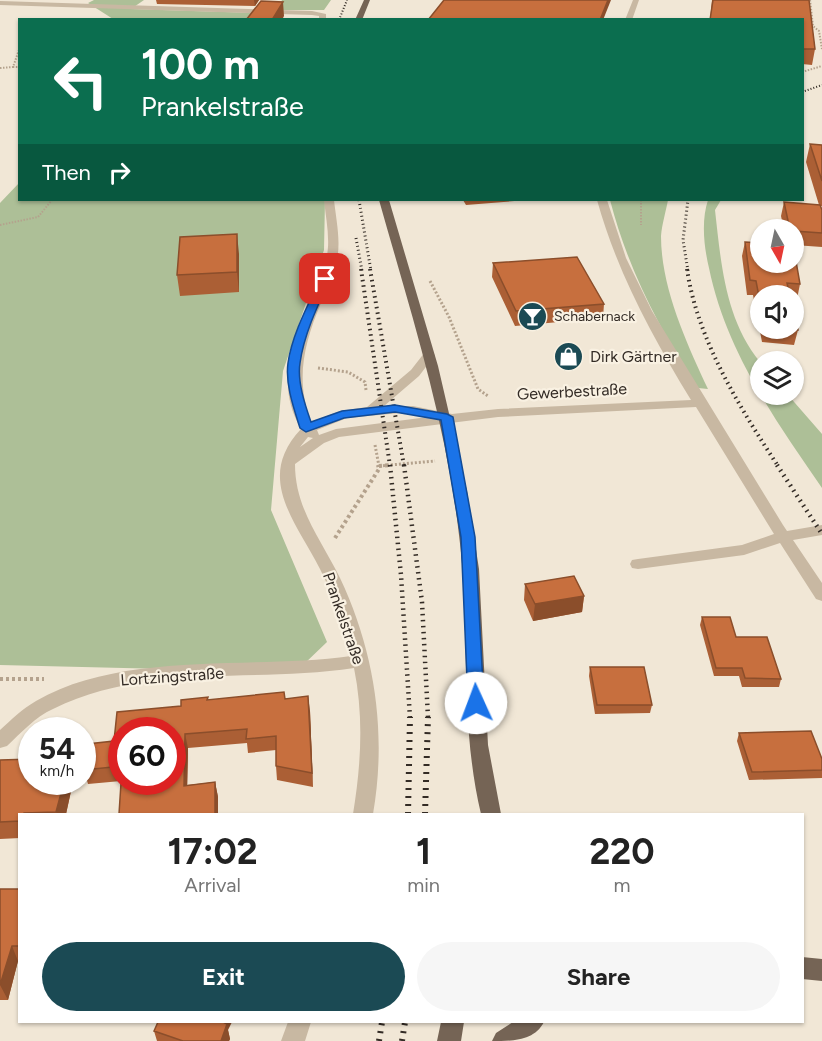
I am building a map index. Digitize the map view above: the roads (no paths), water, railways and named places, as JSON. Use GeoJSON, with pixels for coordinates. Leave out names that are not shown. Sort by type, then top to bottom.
{"type":"FeatureCollection","features":[{"type":"Feature","properties":{"kind":"main road"},"geometry":{"type":"LineString","coordinates":[[359,18],[367,0]]}},
{"type":"Feature","properties":{"kind":"main road"},"geometry":{"type":"LineString","coordinates":[[384,201],[447,417],[455,459],[468,537],[477,746],[491,813]]}},
{"type":"Feature","properties":{"kind":"main road"},"geometry":{"type":"LineString","coordinates":[[804,968],[822,970]]}},
{"type":"Feature","properties":{"kind":"main road"},"geometry":{"type":"LineString","coordinates":[[449,1041],[453,1023]]}},
{"type":"Feature","properties":{"kind":"main road"},"geometry":{"type":"LineString","coordinates":[[504,1041],[513,1023]]}},
{"type":"Feature","properties":{"kind":"main road"},"geometry":{"type":"LineString","coordinates":[[504,1041],[531,1023]]}},
{"type":"Feature","properties":{"kind":"street"},"geometry":{"type":"LineString","coordinates":[[218,0],[224,6],[239,10]]}},
{"type":"Feature","properties":{"kind":"street"},"geometry":{"type":"LineString","coordinates":[[629,18],[636,0]]}},
{"type":"Feature","properties":{"kind":"street"},"geometry":{"type":"LineString","coordinates":[[0,3],[89,3],[239,10],[292,16],[323,14],[322,18]]}},
{"type":"Feature","properties":{"kind":"street"},"geometry":{"type":"LineString","coordinates":[[319,440],[306,428],[298,400],[293,364],[310,311],[332,263],[329,201]]}},
{"type":"Feature","properties":{"kind":"street"},"geometry":{"type":"LineString","coordinates":[[602,201],[620,258],[658,336],[782,537],[822,595]]}},
{"type":"Feature","properties":{"kind":"street"},"geometry":{"type":"LineString","coordinates":[[369,411],[415,373],[429,355]]}},
{"type":"Feature","properties":{"kind":"street","name":"Gewerbestraße"},"geometry":{"type":"LineString","coordinates":[[447,417],[700,403]]}},
{"type":"Feature","properties":{"kind":"street"},"geometry":{"type":"LineString","coordinates":[[286,464],[291,446],[306,428],[342,414],[395,408],[447,417]]}},
{"type":"Feature","properties":{"kind":"street"},"geometry":{"type":"LineString","coordinates":[[286,464],[319,440],[336,433],[447,417]]}},
{"type":"Feature","properties":{"kind":"street","name":"Prankelstraße"},"geometry":{"type":"LineString","coordinates":[[286,464],[295,510],[333,579],[361,662],[371,735],[363,813]]}},
{"type":"Feature","properties":{"kind":"street"},"geometry":{"type":"LineString","coordinates":[[638,564],[744,550],[782,537],[822,530]]}},
{"type":"Feature","properties":{"kind":"street","name":"Lortzingstraße"},"geometry":{"type":"LineString","coordinates":[[0,741],[45,704],[111,679],[198,673],[297,671],[361,662]]}},
{"type":"Feature","properties":{"kind":"street"},"geometry":{"type":"LineString","coordinates":[[293,1041],[300,1023]]}},
{"type":"Feature","properties":{"kind":"railway"},"geometry":{"type":"LineString","coordinates":[[340,18],[347,0]]}},
{"type":"Feature","properties":{"kind":"railway"},"geometry":{"type":"LineString","coordinates":[[804,91],[822,85]]}},
{"type":"Feature","properties":{"kind":"railway"},"geometry":{"type":"LineString","coordinates":[[359,201],[371,271]]}},
{"type":"Feature","properties":{"kind":"railway"},"geometry":{"type":"LineString","coordinates":[[688,201],[683,240],[688,271]]}},
{"type":"Feature","properties":{"kind":"railway"},"geometry":{"type":"LineString","coordinates":[[356,238],[362,271]]}},
{"type":"Feature","properties":{"kind":"railway"},"geometry":{"type":"LineString","coordinates":[[361,269],[390,466]]}},
{"type":"Feature","properties":{"kind":"railway"},"geometry":{"type":"LineString","coordinates":[[370,269],[404,466]]}},
{"type":"Feature","properties":{"kind":"railway"},"geometry":{"type":"LineString","coordinates":[[687,269],[692,295],[710,347],[735,397],[778,466]]}},
{"type":"Feature","properties":{"kind":"railway"},"geometry":{"type":"LineString","coordinates":[[390,465],[401,575],[410,718]]}},
{"type":"Feature","properties":{"kind":"railway"},"geometry":{"type":"LineString","coordinates":[[404,465],[422,602],[428,718]]}},
{"type":"Feature","properties":{"kind":"railway"},"geometry":{"type":"LineString","coordinates":[[777,465],[822,534]]}},
{"type":"Feature","properties":{"kind":"railway"},"geometry":{"type":"LineString","coordinates":[[408,813],[410,718]]}},
{"type":"Feature","properties":{"kind":"railway"},"geometry":{"type":"LineString","coordinates":[[425,813],[428,718]]}},
{"type":"Feature","properties":{"kind":"railway"},"geometry":{"type":"LineString","coordinates":[[379,1041],[382,1023]]}},
{"type":"Feature","properties":{"kind":"railway"},"geometry":{"type":"LineString","coordinates":[[402,1041],[405,1023]]}},
{"type":"Feature","properties":{"kind":"place","name":"Schabernack"},"geometry":{"type":"Point","coordinates":[533,316]}},
{"type":"Feature","properties":{"kind":"place","name":"Dirk Gärtner"},"geometry":{"type":"Point","coordinates":[569,356]}}]}
